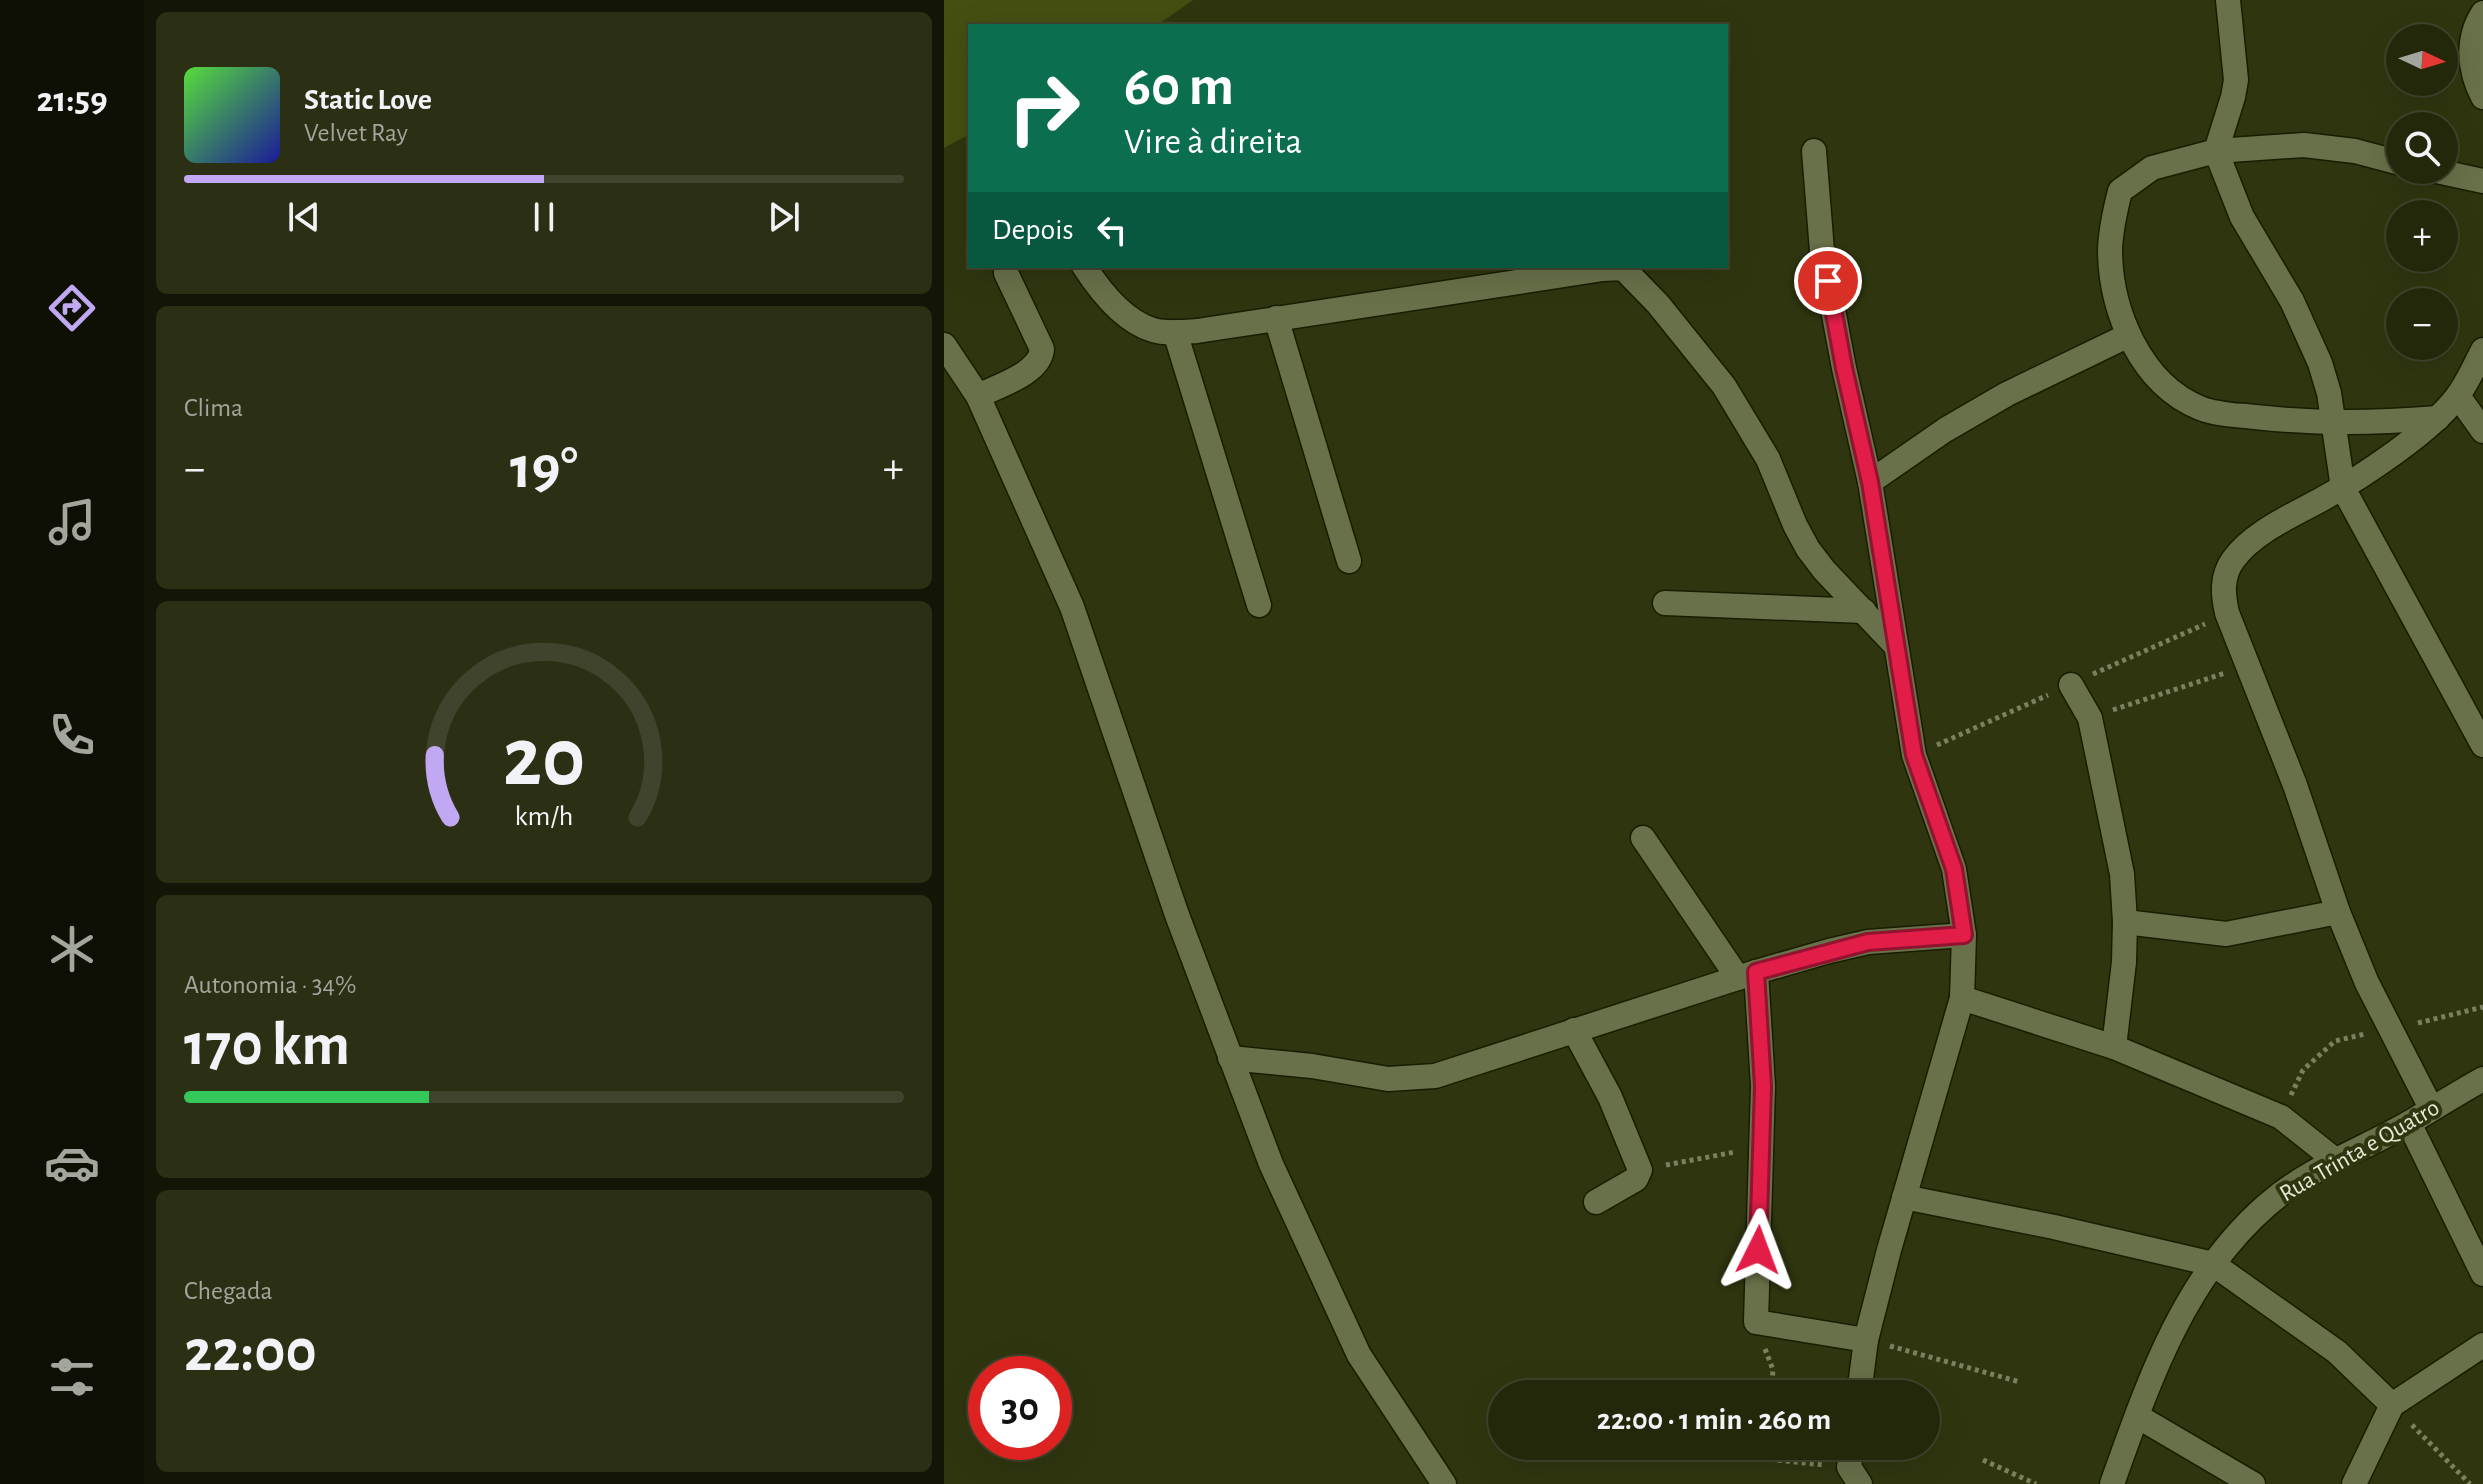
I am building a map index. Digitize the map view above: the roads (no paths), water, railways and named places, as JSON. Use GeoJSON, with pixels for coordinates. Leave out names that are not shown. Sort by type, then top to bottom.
{"type":"FeatureCollection","features":[{"type":"Feature","properties":{"kind":"street"},"geometry":{"type":"LineString","coordinates":[[2228,0],[2236,80],[2216,151],[2242,217],[2292,301],[2320,363],[2329,393],[2343,488],[2483,745]]}},
{"type":"Feature","properties":{"kind":"street"},"geometry":{"type":"LineString","coordinates":[[2483,13],[2473,37],[2471,57],[2476,84],[2483,97]]}},
{"type":"Feature","properties":{"kind":"street"},"geometry":{"type":"LineString","coordinates":[[2386,159],[2355,151],[2304,145],[2216,151],[2152,168],[2120,191],[2110,251],[2113,281],[2129,335],[2139,355],[2157,378],[2200,408],[2333,423],[2438,418]]}},
{"type":"Feature","properties":{"kind":"street"},"geometry":{"type":"LineString","coordinates":[[1814,151],[1822,251],[1870,482],[1914,755],[1954,869],[1964,935],[1962,998],[1866,1340],[1861,1380]]}},
{"type":"Feature","properties":{"kind":"street"},"geometry":{"type":"LineString","coordinates":[[2458,176],[2483,181]]}},
{"type":"Feature","properties":{"kind":"street"},"geometry":{"type":"LineString","coordinates":[[978,396],[1037,364],[1043,352],[1006,268]]}},
{"type":"Feature","properties":{"kind":"street"},"geometry":{"type":"LineString","coordinates":[[1086,268],[1112,303],[1137,321],[1153,330],[1175,332],[1623,268],[1658,304],[1724,386],[1768,459],[1808,549],[1896,646]]}},
{"type":"Feature","properties":{"kind":"street"},"geometry":{"type":"LineString","coordinates":[[1276,318],[1349,561]]}},
{"type":"Feature","properties":{"kind":"street"},"geometry":{"type":"LineString","coordinates":[[1175,332],[1259,605]]}},
{"type":"Feature","properties":{"kind":"street"},"geometry":{"type":"LineString","coordinates":[[1870,482],[1945,430],[2007,394],[2129,335]]}},
{"type":"Feature","properties":{"kind":"street"},"geometry":{"type":"LineString","coordinates":[[944,345],[978,396],[1072,607],[1177,915],[1271,1164],[1359,1355],[1444,1484]]}},
{"type":"Feature","properties":{"kind":"street"},"geometry":{"type":"LineString","coordinates":[[2431,1108],[2367,983],[2338,912],[2295,785],[2223,597],[2224,578],[2233,560],[2269,529],[2343,488],[2438,418],[2458,396],[2483,350]]}},
{"type":"Feature","properties":{"kind":"street"},"geometry":{"type":"LineString","coordinates":[[2458,396],[2483,431]]}},
{"type":"Feature","properties":{"kind":"street"},"geometry":{"type":"LineString","coordinates":[[1665,603],[1864,611]]}},
{"type":"Feature","properties":{"kind":"street"},"geometry":{"type":"LineString","coordinates":[[2071,685],[2090,718],[2115,837],[2125,922],[2124,962],[2114,1047]]}},
{"type":"Feature","properties":{"kind":"street"},"geometry":{"type":"LineString","coordinates":[[1643,838],[1747,975],[1763,1086],[1756,1322],[1866,1340]]}},
{"type":"Feature","properties":{"kind":"street"},"geometry":{"type":"LineString","coordinates":[[2125,922],[2226,934],[2338,912]]}},
{"type":"Feature","properties":{"kind":"street"},"geometry":{"type":"LineString","coordinates":[[1230,1058],[1312,1066],[1388,1079],[1435,1076],[1747,975],[1868,942],[1964,935]]}},
{"type":"Feature","properties":{"kind":"street"},"geometry":{"type":"LineString","coordinates":[[1962,998],[2114,1047],[2281,1117],[2335,1160]]}},
{"type":"Feature","properties":{"kind":"street"},"geometry":{"type":"LineString","coordinates":[[1574,1030],[1610,1097],[1640,1170],[1636,1179],[1596,1202]]}},
{"type":"Feature","properties":{"kind":"street","name":"Rua Trinta e Quatro"},"geometry":{"type":"LineString","coordinates":[[2112,1484],[2150,1378],[2187,1300],[2241,1229],[2269,1203],[2335,1160],[2409,1123],[2483,1079]]}},
{"type":"Feature","properties":{"kind":"street"},"geometry":{"type":"LineString","coordinates":[[2409,1123],[2483,1274]]}},
{"type":"Feature","properties":{"kind":"street"},"geometry":{"type":"LineString","coordinates":[[1904,1197],[2054,1227],[2213,1264],[2337,1352],[2392,1405]]}},
{"type":"Feature","properties":{"kind":"street"},"geometry":{"type":"LineString","coordinates":[[2354,1484],[2392,1405],[2483,1345]]}},
{"type":"Feature","properties":{"kind":"street"},"geometry":{"type":"LineString","coordinates":[[2137,1416],[2253,1484]]}}]}
